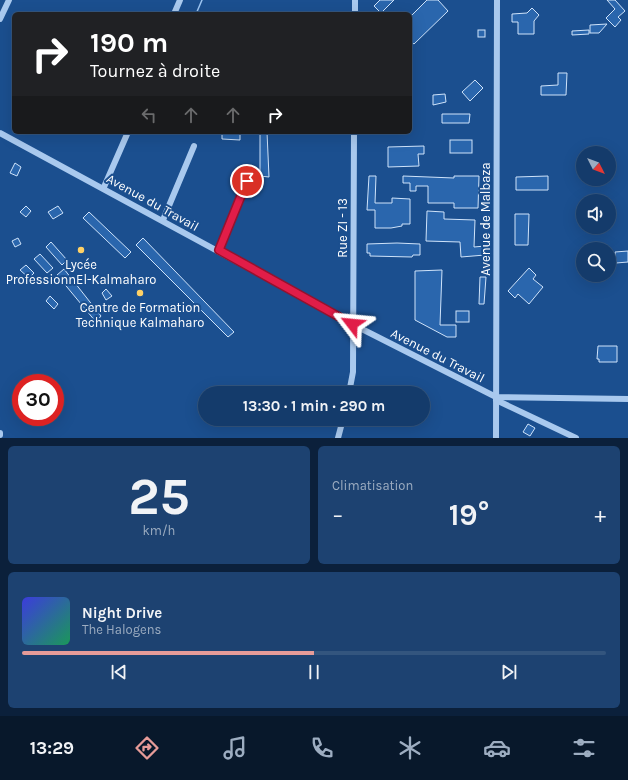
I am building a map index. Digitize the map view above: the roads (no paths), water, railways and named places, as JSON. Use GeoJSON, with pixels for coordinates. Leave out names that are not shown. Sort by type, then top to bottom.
{"type":"FeatureCollection","features":[{"type":"Feature","properties":{"kind":"street"},"geometry":{"type":"LineString","coordinates":[[0,19],[8,0]]}},
{"type":"Feature","properties":{"kind":"street"},"geometry":{"type":"LineString","coordinates":[[175,12],[180,0]]}},
{"type":"Feature","properties":{"kind":"street"},"geometry":{"type":"LineString","coordinates":[[355,0],[355,12]]}},
{"type":"Feature","properties":{"kind":"street","name":"Avenue de Malbaza"},"geometry":{"type":"LineString","coordinates":[[496,438],[497,0]]}},
{"type":"Feature","properties":{"kind":"street","name":"Avenue du Travail"},"geometry":{"type":"LineString","coordinates":[[0,133],[104,187],[352,324],[496,398],[628,399]]}},
{"type":"Feature","properties":{"kind":"street"},"geometry":{"type":"LineString","coordinates":[[104,187],[127,134]]}},
{"type":"Feature","properties":{"kind":"street","name":"Rue ZI - 13"},"geometry":{"type":"LineString","coordinates":[[350,386],[353,372],[354,134]]}},
{"type":"Feature","properties":{"kind":"street"},"geometry":{"type":"LineString","coordinates":[[163,220],[194,146]]}},
{"type":"Feature","properties":{"kind":"street"},"geometry":{"type":"LineString","coordinates":[[219,250],[247,181]]}},
{"type":"Feature","properties":{"kind":"street"},"geometry":{"type":"LineString","coordinates":[[496,398],[576,438]]}},
{"type":"Feature","properties":{"kind":"street"},"geometry":{"type":"LineString","coordinates":[[338,438],[341,426]]}},
{"type":"Feature","properties":{"kind":"waterway"},"geometry":{"type":"LineString","coordinates":[[197,12],[202,0]]}},
{"type":"Feature","properties":{"kind":"place","name":"Lycée ProfessionnEl-Kalmaharo"},"geometry":{"type":"Point","coordinates":[81,250]}},
{"type":"Feature","properties":{"kind":"place","name":"Centre de Formation Technique Kalmaharo"},"geometry":{"type":"Point","coordinates":[140,293]}}]}
